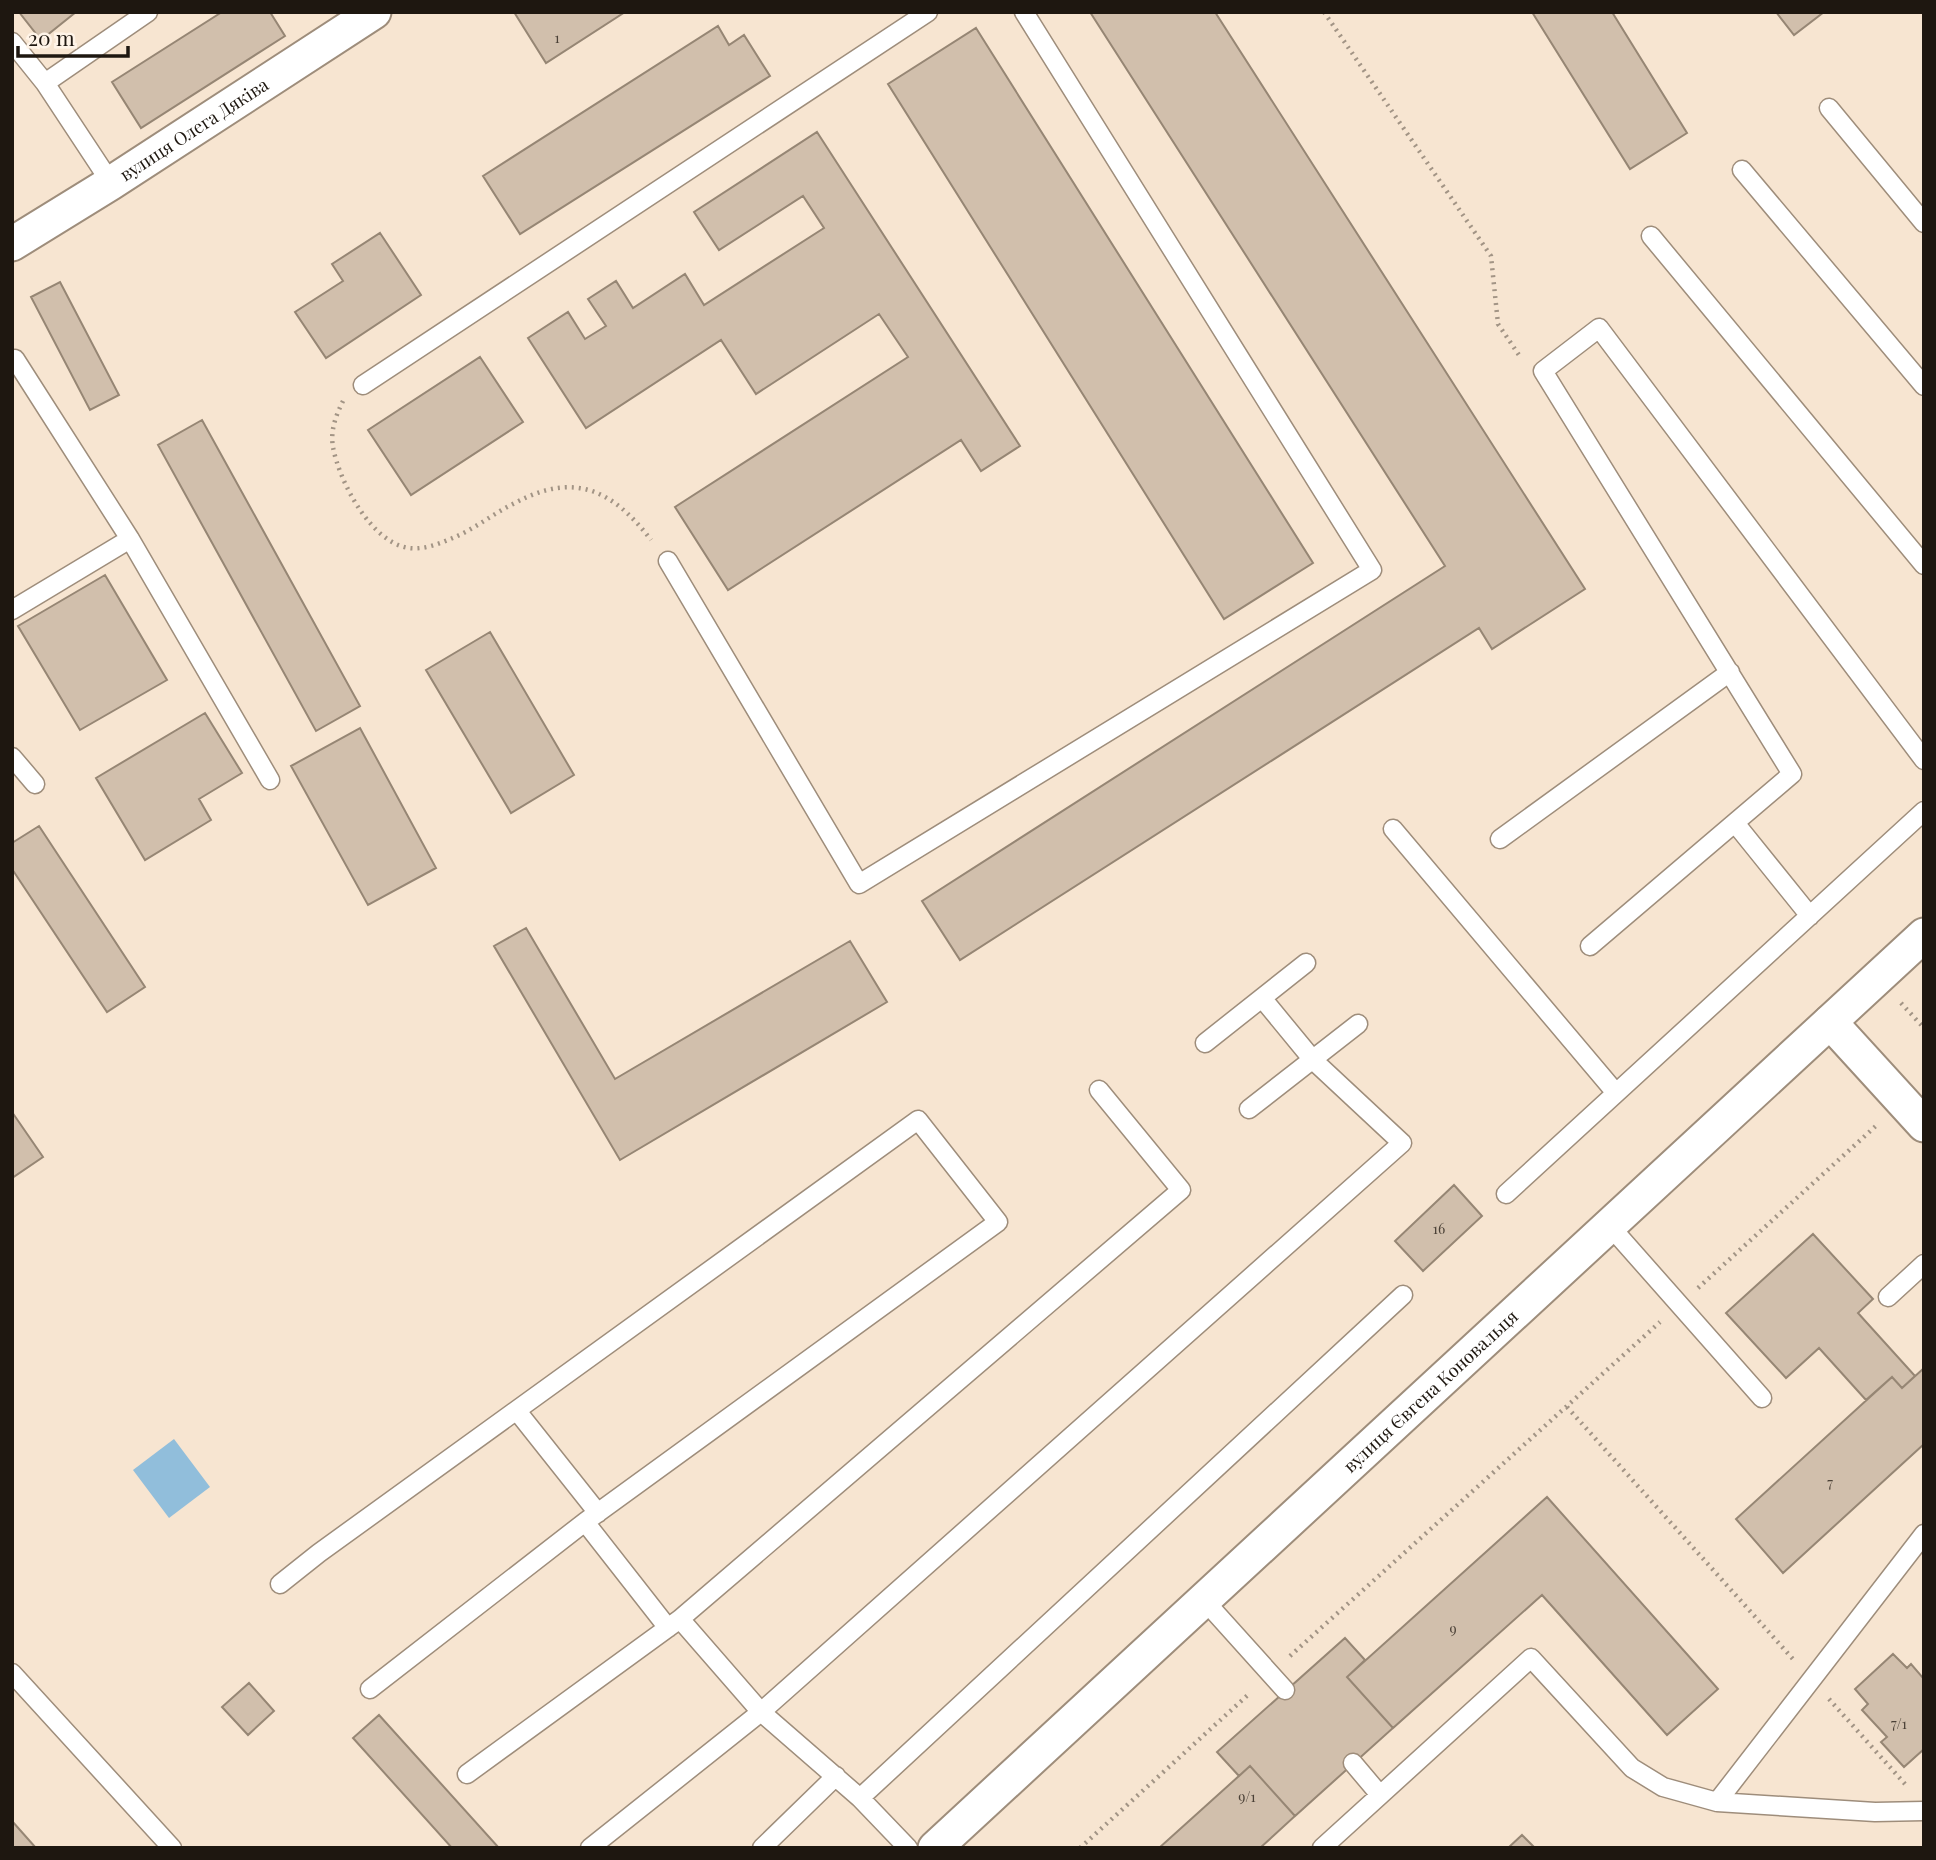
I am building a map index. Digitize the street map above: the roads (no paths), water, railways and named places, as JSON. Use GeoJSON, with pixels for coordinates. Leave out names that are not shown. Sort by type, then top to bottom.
{"type":"FeatureCollection","features":[{"type":"Feature","properties":{"kind":"street","name":"вулиця Олега Дяківа"},"geometry":{"type":"LineString","coordinates":[[12,244],[374,12]]}},
{"type":"Feature","properties":{"kind":"street","name":"вулиця Євгена Коновальця"},"geometry":{"type":"LineString","coordinates":[[935,1848],[1924,935]]}},
{"type":"Feature","properties":{"kind":"street"},"geometry":{"type":"LineString","coordinates":[[1830,1022],[1913,1113]]}},
{"type":"Feature","properties":{"kind":"lane"},"geometry":{"type":"LineString","coordinates":[[45,83],[148,12]]}},
{"type":"Feature","properties":{"kind":"lane"},"geometry":{"type":"LineString","coordinates":[[363,386],[928,12]]}},
{"type":"Feature","properties":{"kind":"lane"},"geometry":{"type":"LineString","coordinates":[[668,561],[859,884],[1371,570],[1024,12]]}},
{"type":"Feature","properties":{"kind":"lane"},"geometry":{"type":"LineString","coordinates":[[12,42],[45,83],[111,183]]}},
{"type":"Feature","properties":{"kind":"lane"},"geometry":{"type":"LineString","coordinates":[[1829,108],[1924,223]]}},
{"type":"Feature","properties":{"kind":"lane"},"geometry":{"type":"LineString","coordinates":[[1742,170],[1924,386]]}},
{"type":"Feature","properties":{"kind":"lane"},"geometry":{"type":"LineString","coordinates":[[1651,236],[1924,565]]}},
{"type":"Feature","properties":{"kind":"lane"},"geometry":{"type":"LineString","coordinates":[[1590,946],[1792,774],[1543,370],[1599,328],[1924,760]]}},
{"type":"Feature","properties":{"kind":"lane"},"geometry":{"type":"LineString","coordinates":[[15,359],[130,539],[270,780]]}},
{"type":"Feature","properties":{"kind":"lane"},"geometry":{"type":"LineString","coordinates":[[12,610],[130,539]]}},
{"type":"Feature","properties":{"kind":"lane"},"geometry":{"type":"LineString","coordinates":[[1500,839],[1730,672]]}},
{"type":"Feature","properties":{"kind":"lane"},"geometry":{"type":"LineString","coordinates":[[12,757],[35,784]]}},
{"type":"Feature","properties":{"kind":"lane"},"geometry":{"type":"LineString","coordinates":[[1506,1194],[1924,811]]}},
{"type":"Feature","properties":{"kind":"lane"},"geometry":{"type":"LineString","coordinates":[[1735,823],[1810,916]]}},
{"type":"Feature","properties":{"kind":"lane"},"geometry":{"type":"LineString","coordinates":[[1393,829],[1616,1093]]}},
{"type":"Feature","properties":{"kind":"lane"},"geometry":{"type":"LineString","coordinates":[[1205,1043],[1306,962]]}},
{"type":"Feature","properties":{"kind":"lane"},"geometry":{"type":"LineString","coordinates":[[590,1848],[761,1712],[1402,1143],[1313,1060],[1262,998]]}},
{"type":"Feature","properties":{"kind":"lane"},"geometry":{"type":"LineString","coordinates":[[1250,1109],[1358,1024]]}},
{"type":"Feature","properties":{"kind":"lane"},"geometry":{"type":"LineString","coordinates":[[467,1774],[674,1624],[1181,1190],[1099,1090]]}},
{"type":"Feature","properties":{"kind":"lane"},"geometry":{"type":"LineString","coordinates":[[279,1584],[918,1120],[998,1222],[591,1518],[370,1689]]}},
{"type":"Feature","properties":{"kind":"lane"},"geometry":{"type":"LineString","coordinates":[[1609,1225],[1762,1398]]}},
{"type":"Feature","properties":{"kind":"lane"},"geometry":{"type":"LineString","coordinates":[[1888,1297],[1924,1264]]}},
{"type":"Feature","properties":{"kind":"lane"},"geometry":{"type":"LineString","coordinates":[[860,1798],[1403,1295]]}},
{"type":"Feature","properties":{"kind":"lane"},"geometry":{"type":"LineString","coordinates":[[517,1411],[591,1518],[674,1624],[761,1712],[860,1798],[908,1848]]}},
{"type":"Feature","properties":{"kind":"lane"},"geometry":{"type":"LineString","coordinates":[[1717,1802],[1924,1534]]}},
{"type":"Feature","properties":{"kind":"lane"},"geometry":{"type":"LineString","coordinates":[[1204,1600],[1285,1690]]}},
{"type":"Feature","properties":{"kind":"lane"},"geometry":{"type":"LineString","coordinates":[[1322,1848],[1531,1658],[1632,1768],[1663,1787],[1717,1802],[1875,1812],[1924,1811]]}},
{"type":"Feature","properties":{"kind":"lane"},"geometry":{"type":"LineString","coordinates":[[12,1673],[172,1848]]}},
{"type":"Feature","properties":{"kind":"lane"},"geometry":{"type":"LineString","coordinates":[[1353,1763],[1380,1794]]}},
{"type":"Feature","properties":{"kind":"lane"},"geometry":{"type":"LineString","coordinates":[[762,1848],[836,1776]]}},
{"type":"Feature","properties":{"kind":"water"},"geometry":{"type":"Polygon","coordinates":[[[174,1439],[210,1487],[169,1518],[133,1470],[174,1439]]]}}]}
